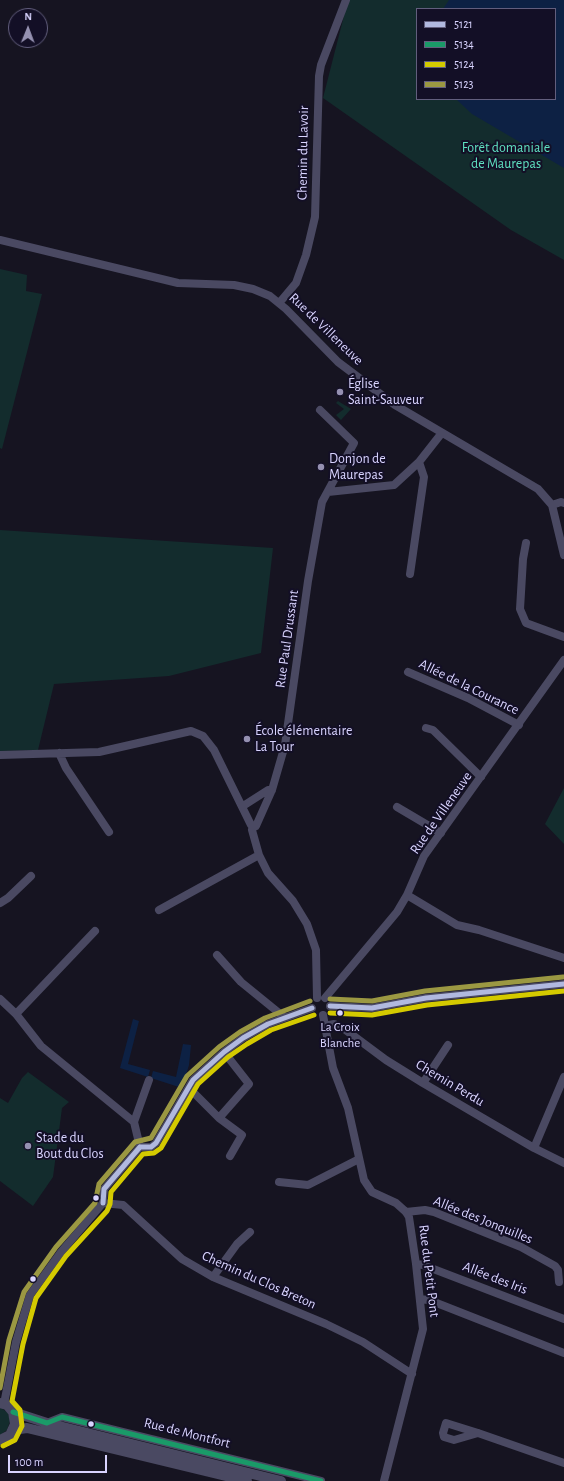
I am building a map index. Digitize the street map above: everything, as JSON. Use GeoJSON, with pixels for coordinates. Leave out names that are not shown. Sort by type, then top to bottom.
{"type":"FeatureCollection","features":[{"type":"Feature","properties":{"kind":"street","name":"Chemin du Lavoir"},"geometry":{"type":"LineString","coordinates":[[280,302],[296,283],[306,255],[315,217],[318,76],[320,65],[346,0]]}},
{"type":"Feature","properties":{"kind":"street","name":"Rue de Villeneuve"},"geometry":{"type":"LineString","coordinates":[[0,240],[178,283],[244,287],[264,293],[280,302],[343,366],[395,405],[441,434],[538,489],[552,505],[564,555]]}},
{"type":"Feature","properties":{"kind":"street","name":"Rue Paul Drussant"},"geometry":{"type":"LineString","coordinates":[[253,827],[272,790],[285,745],[322,502],[354,443],[320,410]]}},
{"type":"Feature","properties":{"kind":"street"},"geometry":{"type":"LineString","coordinates":[[328,492],[394,485],[418,462],[441,434]]}},
{"type":"Feature","properties":{"kind":"street"},"geometry":{"type":"LineString","coordinates":[[410,574],[424,477],[418,462]]}},
{"type":"Feature","properties":{"kind":"street"},"geometry":{"type":"LineString","coordinates":[[552,505],[561,502],[564,503]]}},
{"type":"Feature","properties":{"kind":"street"},"geometry":{"type":"LineString","coordinates":[[526,543],[523,560],[520,609],[526,623],[564,637]]}},
{"type":"Feature","properties":{"kind":"street","name":"Rue de Villeneuve"},"geometry":{"type":"LineString","coordinates":[[328,1002],[397,912],[408,895],[424,856],[564,660]]}},
{"type":"Feature","properties":{"kind":"street","name":"Allée de la Courance"},"geometry":{"type":"LineString","coordinates":[[408,672],[468,698],[519,725]]}},
{"type":"Feature","properties":{"kind":"street"},"geometry":{"type":"LineString","coordinates":[[426,728],[433,730],[481,777]]}},
{"type":"Feature","properties":{"kind":"street"},"geometry":{"type":"LineString","coordinates":[[0,755],[99,752],[191,731],[203,736],[214,750],[253,827],[259,855],[268,873],[293,901],[307,924],[316,950],[317,998],[312,1003],[312,1008],[315,1013],[324,1015],[329,1010],[328,1002]]}},
{"type":"Feature","properties":{"kind":"street"},"geometry":{"type":"LineString","coordinates":[[59,753],[66,768],[109,832]]}},
{"type":"Feature","properties":{"kind":"street"},"geometry":{"type":"LineString","coordinates":[[243,806],[268,790],[272,790]]}},
{"type":"Feature","properties":{"kind":"street"},"geometry":{"type":"LineString","coordinates":[[397,807],[441,833]]}},
{"type":"Feature","properties":{"kind":"street"},"geometry":{"type":"LineString","coordinates":[[159,910],[259,855]]}},
{"type":"Feature","properties":{"kind":"street"},"geometry":{"type":"LineString","coordinates":[[0,903],[8,898],[31,876]]}},
{"type":"Feature","properties":{"kind":"street"},"geometry":{"type":"LineString","coordinates":[[408,895],[457,925],[479,930],[564,958]]}},
{"type":"Feature","properties":{"kind":"street"},"geometry":{"type":"LineString","coordinates":[[16,1014],[96,931]]}},
{"type":"Feature","properties":{"kind":"street"},"geometry":{"type":"LineString","coordinates":[[217,955],[240,982],[284,1017]]}},
{"type":"Feature","properties":{"kind":"street"},"geometry":{"type":"LineString","coordinates":[[317,998],[328,1002],[372,1008],[426,998],[564,984]]}},
{"type":"Feature","properties":{"kind":"street"},"geometry":{"type":"LineString","coordinates":[[0,999],[16,1014],[41,1046],[134,1122]]}},
{"type":"Feature","properties":{"kind":"street"},"geometry":{"type":"LineString","coordinates":[[0,1440],[5,1438],[13,1430],[15,1418],[13,1412],[2,1403],[16,1342],[30,1295],[61,1252],[103,1202],[104,1189],[140,1147],[151,1147],[156,1143],[193,1080],[224,1052],[243,1038],[268,1024],[312,1008]]}},
{"type":"Feature","properties":{"kind":"street","name":"Rue du Petit Pont"},"geometry":{"type":"LineString","coordinates":[[324,1015],[334,1068],[348,1108],[364,1180],[372,1192],[396,1203],[406,1212],[409,1217],[416,1264],[422,1328],[412,1374],[384,1481]]}},
{"type":"Feature","properties":{"kind":"street","name":"Chemin Perdu"},"geometry":{"type":"LineString","coordinates":[[325,1026],[334,1024],[343,1028],[386,1060],[423,1083],[534,1148],[564,1163]]}},
{"type":"Feature","properties":{"kind":"street"},"geometry":{"type":"LineString","coordinates":[[423,1083],[448,1045]]}},
{"type":"Feature","properties":{"kind":"street"},"geometry":{"type":"LineString","coordinates":[[219,1118],[249,1084],[224,1052]]}},
{"type":"Feature","properties":{"kind":"street"},"geometry":{"type":"LineString","coordinates":[[534,1148],[564,1078]]}},
{"type":"Feature","properties":{"kind":"street"},"geometry":{"type":"LineString","coordinates":[[140,1147],[134,1122],[149,1080]]}},
{"type":"Feature","properties":{"kind":"street"},"geometry":{"type":"LineString","coordinates":[[189,1088],[219,1118],[242,1136],[230,1156]]}},
{"type":"Feature","properties":{"kind":"street"},"geometry":{"type":"LineString","coordinates":[[279,1182],[308,1185],[359,1159]]}},
{"type":"Feature","properties":{"kind":"street","name":"Chemin du Clos Breton"},"geometry":{"type":"LineString","coordinates":[[103,1202],[123,1205],[182,1258],[213,1277],[326,1324],[363,1342],[412,1374]]}},
{"type":"Feature","properties":{"kind":"street","name":"Allée des Jonquilles"},"geometry":{"type":"LineString","coordinates":[[406,1212],[425,1210],[434,1212],[521,1246],[555,1266],[558,1270],[559,1282]]}},
{"type":"Feature","properties":{"kind":"street"},"geometry":{"type":"LineString","coordinates":[[213,1277],[237,1244],[250,1232]]}},
{"type":"Feature","properties":{"kind":"street","name":"Allée des Iris"},"geometry":{"type":"LineString","coordinates":[[416,1264],[423,1265],[564,1319]]}},
{"type":"Feature","properties":{"kind":"street"},"geometry":{"type":"LineString","coordinates":[[420,1299],[429,1300],[564,1353]]}},
{"type":"Feature","properties":{"kind":"street","name":"Rue de Montfort"},"geometry":{"type":"LineString","coordinates":[[13,1412],[47,1423],[282,1481]]}},
{"type":"Feature","properties":{"kind":"street","name":"Rue de Montfort"},"geometry":{"type":"LineString","coordinates":[[47,1423],[62,1417],[321,1481]]}},
{"type":"Feature","properties":{"kind":"street"},"geometry":{"type":"LineString","coordinates":[[13,1430],[27,1428],[247,1481]]}},
{"type":"Feature","properties":{"kind":"street"},"geometry":{"type":"LineString","coordinates":[[478,1433],[564,1464]]}},
{"type":"Feature","properties":{"kind":"green space","name":"Forêt domaniale de Maurepas"},"geometry":{"type":"Polygon","coordinates":[[[348,0],[564,0],[564,260],[511,230],[323,98],[348,0]]]}},
{"type":"Feature","properties":{"kind":"green space"},"geometry":{"type":"Polygon","coordinates":[[[0,269],[27,275],[26,291],[42,294],[2,449],[0,448],[0,269]]]}},
{"type":"Feature","properties":{"kind":"green space"},"geometry":{"type":"Polygon","coordinates":[[[338,401],[351,409],[341,420],[336,415],[344,409],[336,403],[338,401]]]}},
{"type":"Feature","properties":{"kind":"green space"},"geometry":{"type":"Polygon","coordinates":[[[0,530],[273,548],[261,653],[169,676],[54,684],[38,750],[0,751],[0,530]]]}},
{"type":"Feature","properties":{"kind":"green space"},"geometry":{"type":"Polygon","coordinates":[[[564,788],[564,844],[545,824],[564,788]]]}},
{"type":"Feature","properties":{"kind":"green space","name":"Stade du Bout du Clos"},"geometry":{"type":"Polygon","coordinates":[[[28,1072],[69,1102],[62,1108],[53,1177],[33,1206],[0,1181],[0,1098],[8,1103],[22,1078],[28,1072]]]}},
{"type":"Feature","properties":{"kind":"green space"},"geometry":{"type":"Polygon","coordinates":[[[0,1407],[8,1413],[10,1421],[7,1430],[0,1435],[0,1407]]]}},
{"type":"Feature","properties":{"kind":"water"},"geometry":{"type":"Polygon","coordinates":[[[449,0],[564,0],[564,168],[472,114],[457,100],[556,100],[556,8],[444,8],[449,0]]]}},
{"type":"Feature","properties":{"kind":"water"},"geometry":{"type":"Polygon","coordinates":[[[133,1019],[139,1021],[128,1064],[150,1070],[148,1077],[120,1068],[133,1019]]]}},
{"type":"Feature","properties":{"kind":"water"},"geometry":{"type":"Polygon","coordinates":[[[183,1044],[191,1045],[189,1065],[182,1088],[151,1078],[153,1071],[176,1077],[183,1044]]]}},
{"type":"Feature","properties":{"kind":"transit line","name":"5123"},"geometry":{"type":"LineString","coordinates":[[330,999],[372,1001],[425,991],[563,977]]}},
{"type":"Feature","properties":{"kind":"transit line","name":"5121"},"geometry":{"type":"LineString","coordinates":[[330,1006],[372,1008],[426,998],[564,984]]}},
{"type":"Feature","properties":{"kind":"transit line","name":"5124"},"geometry":{"type":"LineString","coordinates":[[330,1013],[372,1015],[427,1005],[564,991]]}},
{"type":"Feature","properties":{"kind":"transit line","name":"5123"},"geometry":{"type":"LineString","coordinates":[[0,1388],[9,1340],[24,1292],[56,1247],[95,1203],[99,1184],[135,1142],[151,1138],[187,1076],[219,1047],[240,1032],[265,1018],[310,1001]]}},
{"type":"Feature","properties":{"kind":"transit line","name":"5121"},"geometry":{"type":"LineString","coordinates":[[140,1147],[151,1147],[156,1143],[193,1080],[224,1052],[243,1038],[268,1024],[312,1008]]}},
{"type":"Feature","properties":{"kind":"transit line","name":"5124"},"geometry":{"type":"LineString","coordinates":[[3,1446],[15,1440],[22,1426],[20,1410],[12,1401],[23,1344],[36,1298],[66,1256],[107,1211],[110,1204],[111,1192],[143,1154],[154,1153],[161,1148],[198,1084],[228,1057],[271,1030],[314,1015]]}},
{"type":"Feature","properties":{"kind":"transit line","name":"5121"},"geometry":{"type":"LineString","coordinates":[[103,1203],[104,1189],[140,1147]]}},
{"type":"Feature","properties":{"kind":"transit line","name":"5134"},"geometry":{"type":"LineString","coordinates":[[13,1412],[47,1423],[62,1417],[321,1481]]}},
{"type":"Feature","properties":{"kind":"place","name":"Église Saint-Sauveur"},"geometry":{"type":"Point","coordinates":[340,392]}},
{"type":"Feature","properties":{"kind":"place","name":"Donjon de Maurepas"},"geometry":{"type":"Point","coordinates":[321,467]}},
{"type":"Feature","properties":{"kind":"place","name":"École élémentaire La Tour"},"geometry":{"type":"Point","coordinates":[247,739]}},
{"type":"Feature","properties":{"kind":"place","name":"La Croix Blanche"},"geometry":{"type":"Point","coordinates":[340,1013]}},
{"type":"Feature","properties":{"kind":"place","name":"Stade du Bout du Clos"},"geometry":{"type":"Point","coordinates":[28,1146]}}]}
